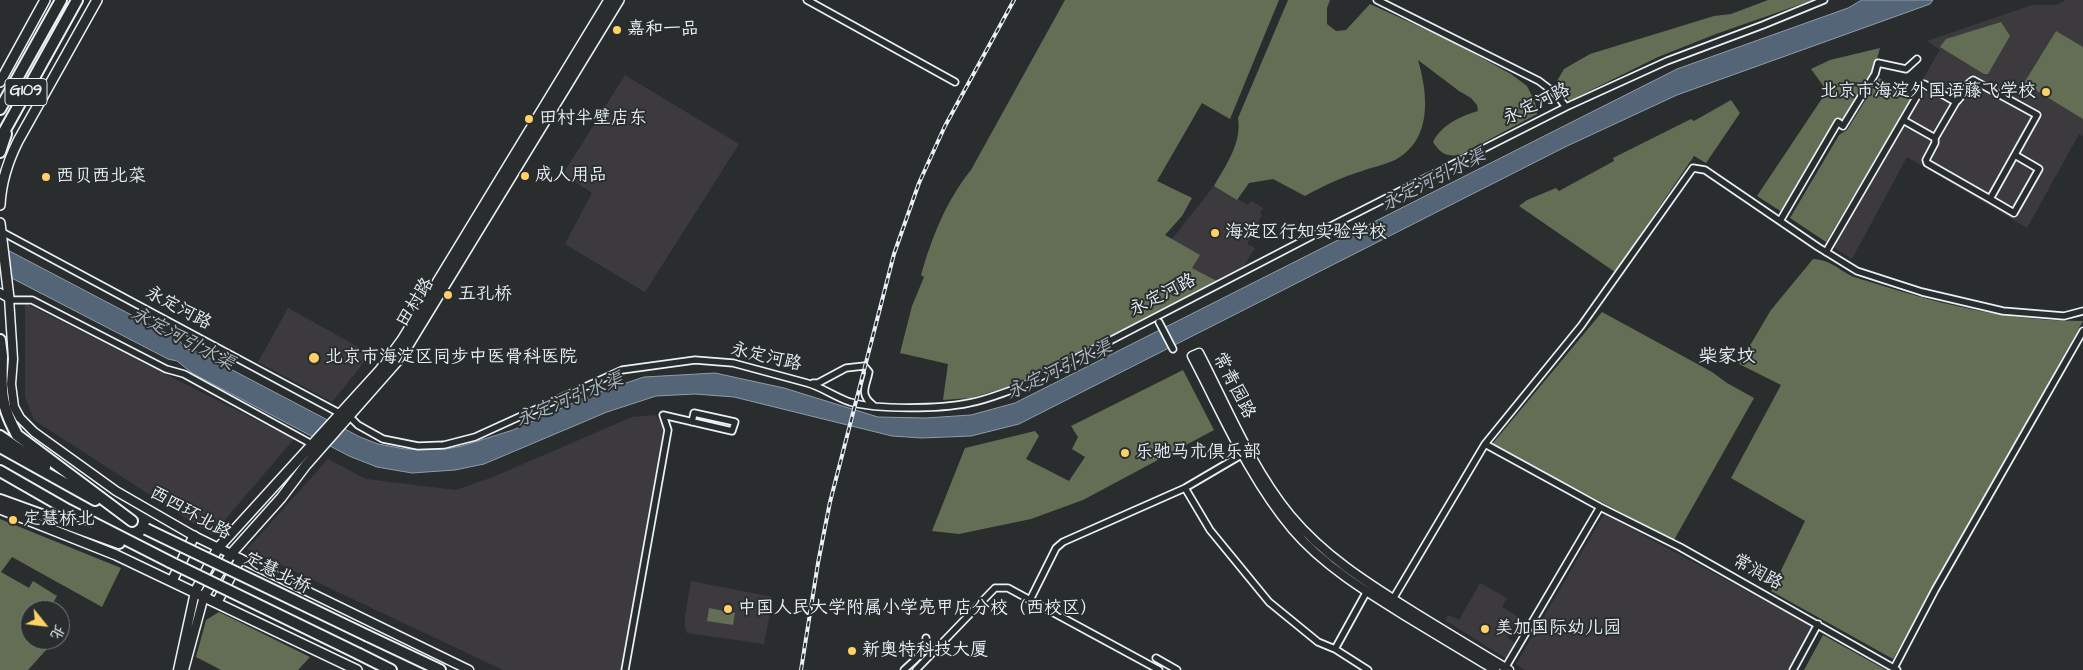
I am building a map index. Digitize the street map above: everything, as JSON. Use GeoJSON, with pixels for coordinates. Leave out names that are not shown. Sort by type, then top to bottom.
{"type":"FeatureCollection","features":[{"type":"Feature","properties":{"kind":"highway","name":"G109"},"geometry":{"type":"LineString","coordinates":[[0,109],[61,0]]}},
{"type":"Feature","properties":{"kind":"highway","name":"G109"},"geometry":{"type":"LineString","coordinates":[[0,139],[77,0]]}},
{"type":"Feature","properties":{"kind":"highway"},"geometry":{"type":"LineString","coordinates":[[0,152],[11,119]]}},
{"type":"Feature","properties":{"kind":"highway"},"geometry":{"type":"LineString","coordinates":[[0,340],[1,399],[6,418],[17,435],[132,521]]}},
{"type":"Feature","properties":{"kind":"highway"},"geometry":{"type":"LineString","coordinates":[[0,436],[33,457],[67,485]]}},
{"type":"Feature","properties":{"kind":"highway"},"geometry":{"type":"LineString","coordinates":[[0,447],[132,521]]}},
{"type":"Feature","properties":{"kind":"highway"},"geometry":{"type":"LineString","coordinates":[[3,474],[151,553]]}},
{"type":"Feature","properties":{"kind":"highway"},"geometry":{"type":"LineString","coordinates":[[0,500],[151,553]]}},
{"type":"Feature","properties":{"kind":"highway","name":"定慧北桥"},"geometry":{"type":"LineString","coordinates":[[132,521],[440,670]]}},
{"type":"Feature","properties":{"kind":"highway","name":"定慧北桥"},"geometry":{"type":"LineString","coordinates":[[151,553],[391,670]]}},
{"type":"Feature","properties":{"kind":"main road"},"geometry":{"type":"LineString","coordinates":[[0,82],[46,0]]}},
{"type":"Feature","properties":{"kind":"main road"},"geometry":{"type":"LineString","coordinates":[[0,205],[3,181],[9,159],[97,0]]}},
{"type":"Feature","properties":{"kind":"main road","name":"田村路"},"geometry":{"type":"LineString","coordinates":[[343,417],[416,320],[609,0]]}},
{"type":"Feature","properties":{"kind":"main road","name":"田村路"},"geometry":{"type":"LineString","coordinates":[[195,592],[218,548],[315,443],[401,357],[619,0]]}},
{"type":"Feature","properties":{"kind":"main road","name":"西四环北路"},"geometry":{"type":"LineString","coordinates":[[0,223],[6,295]]}},
{"type":"Feature","properties":{"kind":"main road","name":"田村路"},"geometry":{"type":"LineString","coordinates":[[204,596],[230,554],[281,498],[306,464],[315,443]]}},
{"type":"Feature","properties":{"kind":"main road"},"geometry":{"type":"LineString","coordinates":[[0,509],[116,555],[357,670]]}},
{"type":"Feature","properties":{"kind":"main road"},"geometry":{"type":"LineString","coordinates":[[172,581],[194,536]]}},
{"type":"Feature","properties":{"kind":"main road"},"geometry":{"type":"LineString","coordinates":[[217,602],[240,559]]}},
{"type":"Feature","properties":{"kind":"street"},"geometry":{"type":"LineString","coordinates":[[807,0],[955,82]]}},
{"type":"Feature","properties":{"kind":"street"},"geometry":{"type":"LineString","coordinates":[[1377,0],[1539,81],[1556,94],[1566,107]]}},
{"type":"Feature","properties":{"kind":"street","name":"永定河路"},"geometry":{"type":"LineString","coordinates":[[1,235],[383,439],[418,446],[444,445],[476,437],[622,370],[696,360],[733,363],[807,383],[850,402],[875,406],[910,408],[969,403],[1021,387],[1334,224],[1566,107],[1668,61],[1824,0]]}},
{"type":"Feature","properties":{"kind":"street"},"geometry":{"type":"LineString","coordinates":[[1780,221],[1838,122],[1843,126],[1875,74],[1878,63],[1906,69],[1917,59]]}},
{"type":"Feature","properties":{"kind":"street"},"geometry":{"type":"LineString","coordinates":[[1990,199],[2037,115],[1973,80],[1968,83],[1960,100],[1956,102],[1935,138],[1935,143],[1926,160],[1927,164],[2014,213],[2039,169],[2015,155]]}},
{"type":"Feature","properties":{"kind":"street"},"geometry":{"type":"LineString","coordinates":[[1826,252],[1924,84],[1956,102]]}},
{"type":"Feature","properties":{"kind":"street"},"geometry":{"type":"LineString","coordinates":[[1903,120],[1935,138]]}},
{"type":"Feature","properties":{"kind":"street"},"geometry":{"type":"LineString","coordinates":[[1393,599],[1485,444],[1581,326],[1693,168],[1705,170],[1857,271],[1922,292],[2003,311],[2064,316],[2083,311]]}},
{"type":"Feature","properties":{"kind":"street"},"geometry":{"type":"LineString","coordinates":[[6,295],[32,300],[166,369],[184,374],[315,443]]}},
{"type":"Feature","properties":{"kind":"street","name":"西四环北路"},"geometry":{"type":"LineString","coordinates":[[6,295],[13,358],[11,384],[14,407],[20,418],[34,432],[116,491],[194,536],[469,670]]}},
{"type":"Feature","properties":{"kind":"street"},"geometry":{"type":"LineString","coordinates":[[1159,322],[1173,349]]}},
{"type":"Feature","properties":{"kind":"street"},"geometry":{"type":"LineString","coordinates":[[1896,669],[1935,590],[2083,331]]}},
{"type":"Feature","properties":{"kind":"street","name":"常青园路"},"geometry":{"type":"LineString","coordinates":[[1495,670],[1367,591],[1323,558],[1294,531],[1274,505],[1243,454],[1192,356],[1200,353],[1245,442],[1275,494],[1290,515],[1328,554],[1350,572],[1506,669]]}},
{"type":"Feature","properties":{"kind":"street"},"geometry":{"type":"LineString","coordinates":[[807,383],[818,383],[846,368],[864,366],[869,372],[864,394],[866,400],[875,406]]}},
{"type":"Feature","properties":{"kind":"street"},"geometry":{"type":"LineString","coordinates":[[625,670],[668,430],[663,415],[692,422],[732,431],[734,422],[694,413],[692,422]]}},
{"type":"Feature","properties":{"kind":"street","name":"常润路"},"geometry":{"type":"LineString","coordinates":[[1485,444],[1600,507],[1680,547],[1896,669]]}},
{"type":"Feature","properties":{"kind":"street"},"geometry":{"type":"LineString","coordinates":[[1030,600],[1056,548],[1063,542],[1185,488],[1243,454]]}},
{"type":"Feature","properties":{"kind":"street"},"geometry":{"type":"LineString","coordinates":[[1185,488],[1210,530],[1269,602],[1318,642],[1335,649],[1368,670]]}},
{"type":"Feature","properties":{"kind":"street"},"geometry":{"type":"LineString","coordinates":[[1506,669],[1600,507]]}},
{"type":"Feature","properties":{"kind":"street"},"geometry":{"type":"LineString","coordinates":[[916,670],[996,588],[1008,588],[1159,670]]}},
{"type":"Feature","properties":{"kind":"street"},"geometry":{"type":"LineString","coordinates":[[1335,649],[1367,591]]}},
{"type":"Feature","properties":{"kind":"street"},"geometry":{"type":"LineString","coordinates":[[178,670],[195,592]]}},
{"type":"Feature","properties":{"kind":"street"},"geometry":{"type":"LineString","coordinates":[[184,670],[204,596]]}},
{"type":"Feature","properties":{"kind":"street"},"geometry":{"type":"LineString","coordinates":[[1793,670],[1818,624]]}},
{"type":"Feature","properties":{"kind":"street"},"geometry":{"type":"LineString","coordinates":[[904,670],[924,649],[927,643],[926,638]]}},
{"type":"Feature","properties":{"kind":"street"},"geometry":{"type":"LineString","coordinates":[[1156,658],[1177,670]]}},
{"type":"Feature","properties":{"kind":"shaded area"},"geometry":{"type":"Polygon","coordinates":[[[2066,0],[2083,0],[2083,136],[2079,134],[2027,228],[1907,157],[1852,259],[1826,242],[1940,50],[1927,41],[2032,5],[2056,5],[2066,0]]]}},
{"type":"Feature","properties":{"kind":"shaded area"},"geometry":{"type":"Polygon","coordinates":[[[625,75],[739,144],[645,292],[565,244],[592,193],[563,174],[625,75]]]}},
{"type":"Feature","properties":{"kind":"shaded area","name":"海淀区行知实验学校"},"geometry":{"type":"Polygon","coordinates":[[[1214,186],[1248,205],[1251,201],[1263,208],[1260,213],[1262,215],[1247,244],[1255,248],[1240,272],[1219,282],[1192,268],[1172,239],[1214,186]]]}},
{"type":"Feature","properties":{"kind":"shaded area"},"geometry":{"type":"Polygon","coordinates":[[[25,303],[294,439],[212,535],[34,420],[25,397],[25,303]]]}},
{"type":"Feature","properties":{"kind":"shaded area","name":"北京市海淀区同步中医骨科医院"},"geometry":{"type":"Polygon","coordinates":[[[288,308],[371,354],[332,402],[258,362],[288,308]]]}},
{"type":"Feature","properties":{"kind":"shaded area"},"geometry":{"type":"Polygon","coordinates":[[[655,415],[665,427],[621,670],[503,670],[247,549],[328,459],[366,479],[456,490],[493,477],[632,417],[655,415]]]}},
{"type":"Feature","properties":{"kind":"shaded area"},"geometry":{"type":"Polygon","coordinates":[[[1604,514],[1812,626],[1788,670],[1525,670],[1516,664],[1604,514]]]}},
{"type":"Feature","properties":{"kind":"shaded area","name":"中国人民大学附属小学亮甲店分校（西校区）"},"geometry":{"type":"Polygon","coordinates":[[[691,581],[773,597],[764,644],[687,633],[685,616],[691,581]]]}},
{"type":"Feature","properties":{"kind":"shaded area","name":"美加国际幼儿园"},"geometry":{"type":"Polygon","coordinates":[[[1480,583],[1507,598],[1502,607],[1518,617],[1507,637],[1516,644],[1507,659],[1445,620],[1448,615],[1459,620],[1480,583]]]}},
{"type":"Feature","properties":{"kind":"green space"},"geometry":{"type":"Polygon","coordinates":[[[1065,0],[1279,0],[1230,119],[1202,103],[1157,181],[1192,198],[1182,216],[1165,235],[1200,255],[1192,268],[1219,282],[1018,384],[971,398],[943,400],[948,364],[900,353],[912,306],[924,277],[921,275],[925,261],[947,207],[971,170],[1065,0]]]}},
{"type":"Feature","properties":{"kind":"green space"},"geometry":{"type":"Polygon","coordinates":[[[1288,0],[1330,0],[1327,8],[1327,24],[1336,31],[1346,30],[1370,4],[1451,41],[1511,74],[1527,86],[1535,102],[1537,114],[1460,155],[1444,153],[1433,142],[1437,136],[1452,122],[1478,111],[1477,105],[1471,98],[1418,60],[1424,87],[1425,115],[1422,129],[1416,141],[1407,151],[1395,160],[1340,179],[1305,196],[1273,179],[1249,183],[1237,200],[1214,186],[1232,154],[1238,136],[1238,118],[1288,0]]]}},
{"type":"Feature","properties":{"kind":"green space"},"geometry":{"type":"Polygon","coordinates":[[[1768,0],[1813,0],[1716,34],[1658,57],[1569,101],[1557,81],[1564,69],[1590,54],[1714,16],[1731,14],[1768,0]]]}},
{"type":"Feature","properties":{"kind":"green space"},"geometry":{"type":"Polygon","coordinates":[[[2001,22],[2010,36],[1988,74],[1984,74],[1940,47],[1946,39],[2001,22]]]}},
{"type":"Feature","properties":{"kind":"green space"},"geometry":{"type":"Polygon","coordinates":[[[2056,31],[2083,47],[2083,119],[2024,83],[2056,31]]]}},
{"type":"Feature","properties":{"kind":"green space"},"geometry":{"type":"Polygon","coordinates":[[[1880,48],[1873,74],[1843,122],[1837,119],[1782,212],[1757,196],[1827,91],[1811,69],[1830,60],[1880,48]]]}},
{"type":"Feature","properties":{"kind":"green space"},"geometry":{"type":"Polygon","coordinates":[[[1879,78],[1913,96],[1826,242],[1790,218],[1839,135],[1847,130],[1879,78]]]}},
{"type":"Feature","properties":{"kind":"green space"},"geometry":{"type":"Polygon","coordinates":[[[1731,100],[1740,113],[1706,163],[1694,156],[1615,272],[1519,206],[1527,200],[1556,188],[1559,191],[1614,161],[1613,158],[1691,119],[1694,121],[1731,100]]]}},
{"type":"Feature","properties":{"kind":"green space"},"geometry":{"type":"Polygon","coordinates":[[[1813,259],[1830,263],[1857,278],[1955,306],[2005,315],[2083,321],[1893,659],[1771,591],[1805,521],[1731,478],[1781,385],[1739,364],[1771,310],[1813,259]]]}},
{"type":"Feature","properties":{"kind":"green space"},"geometry":{"type":"Polygon","coordinates":[[[1602,312],[1712,372],[1754,398],[1674,540],[1494,446],[1493,443],[1602,312]]]}},
{"type":"Feature","properties":{"kind":"green space","name":"乐驰马术俱乐部"},"geometry":{"type":"Polygon","coordinates":[[[1183,370],[1214,430],[1083,500],[1031,519],[959,534],[932,531],[965,448],[1035,431],[1039,436],[1026,459],[1069,481],[1085,457],[1072,449],[1078,437],[1071,426],[1183,370]]]}},
{"type":"Feature","properties":{"kind":"green space"},"geometry":{"type":"Polygon","coordinates":[[[0,519],[121,568],[102,607],[12,557],[1,572],[29,588],[33,581],[57,596],[55,600],[20,600],[20,650],[46,650],[28,670],[0,670],[0,519]]]}},
{"type":"Feature","properties":{"kind":"green space"},"geometry":{"type":"Polygon","coordinates":[[[709,608],[735,613],[733,625],[707,621],[709,608]]]}},
{"type":"Feature","properties":{"kind":"green space"},"geometry":{"type":"Polygon","coordinates":[[[219,612],[310,657],[298,670],[221,670],[196,657],[206,620],[219,612]]]}},
{"type":"Feature","properties":{"kind":"green space"},"geometry":{"type":"Polygon","coordinates":[[[1823,635],[1886,670],[1804,670],[1823,635]]]}},
{"type":"Feature","properties":{"kind":"water"},"geometry":{"type":"Polygon","coordinates":[[[1862,0],[1933,0],[1930,4],[1677,95],[1565,147],[1019,424],[971,436],[922,438],[892,436],[734,397],[695,394],[656,396],[607,412],[484,464],[455,470],[412,473],[377,467],[349,456],[192,373],[177,361],[168,359],[0,272],[0,246],[179,340],[185,348],[198,352],[360,437],[378,444],[405,449],[446,449],[462,446],[513,430],[593,394],[644,377],[715,373],[784,388],[878,417],[926,418],[971,415],[1015,403],[1677,69],[1848,8],[1862,0]]]}},
{"type":"Feature","properties":{"kind":"railway"},"geometry":{"type":"LineString","coordinates":[[801,670],[830,502],[894,254],[919,183],[945,126],[1014,0]]}},
{"type":"Feature","properties":{"kind":"place","name":"嘉和一品"},"geometry":{"type":"Point","coordinates":[617,30]}},
{"type":"Feature","properties":{"kind":"place","name":"北京市海淀外国语藤飞学校"},"geometry":{"type":"Point","coordinates":[2046,92]}},
{"type":"Feature","properties":{"kind":"place","name":"田村半壁店东"},"geometry":{"type":"Point","coordinates":[529,119]}},
{"type":"Feature","properties":{"kind":"place","name":"成人用品"},"geometry":{"type":"Point","coordinates":[525,176]}},
{"type":"Feature","properties":{"kind":"place","name":"西贝西北菜"},"geometry":{"type":"Point","coordinates":[46,177]}},
{"type":"Feature","properties":{"kind":"place","name":"海淀区行知实验学校"},"geometry":{"type":"Point","coordinates":[1215,233]}},
{"type":"Feature","properties":{"kind":"place","name":"五孔桥"},"geometry":{"type":"Point","coordinates":[448,295]}},
{"type":"Feature","properties":{"kind":"place","name":"北京市海淀区同步中医骨科医院"},"geometry":{"type":"Point","coordinates":[314,358]}},
{"type":"Feature","properties":{"kind":"place","name":"乐驰马术俱乐部"},"geometry":{"type":"Point","coordinates":[1125,453]}},
{"type":"Feature","properties":{"kind":"place","name":"定慧桥北"},"geometry":{"type":"Point","coordinates":[13,520]}},
{"type":"Feature","properties":{"kind":"place","name":"中国人民大学附属小学亮甲店分校（西校区）"},"geometry":{"type":"Point","coordinates":[728,609]}},
{"type":"Feature","properties":{"kind":"place","name":"美加国际幼儿园"},"geometry":{"type":"Point","coordinates":[1485,629]}},
{"type":"Feature","properties":{"kind":"place","name":"新奥特科技大厦"},"geometry":{"type":"Point","coordinates":[852,651]}},
{"type":"Feature","properties":{"kind":"district","name":"柴家坟"},"geometry":{"type":"Point","coordinates":[1727,358]}},
{"type":"Feature","properties":{"kind":"water label","name":"永定河引水渠"},"geometry":{"type":"Point","coordinates":[1434,181]}},
{"type":"Feature","properties":{"kind":"water label","name":"永定河引水渠"},"geometry":{"type":"Point","coordinates":[182,340]}},
{"type":"Feature","properties":{"kind":"water label","name":"永定河引水渠"},"geometry":{"type":"Point","coordinates":[1060,371]}},
{"type":"Feature","properties":{"kind":"water label","name":"永定河引水渠"},"geometry":{"type":"Point","coordinates":[570,401]}}]}
